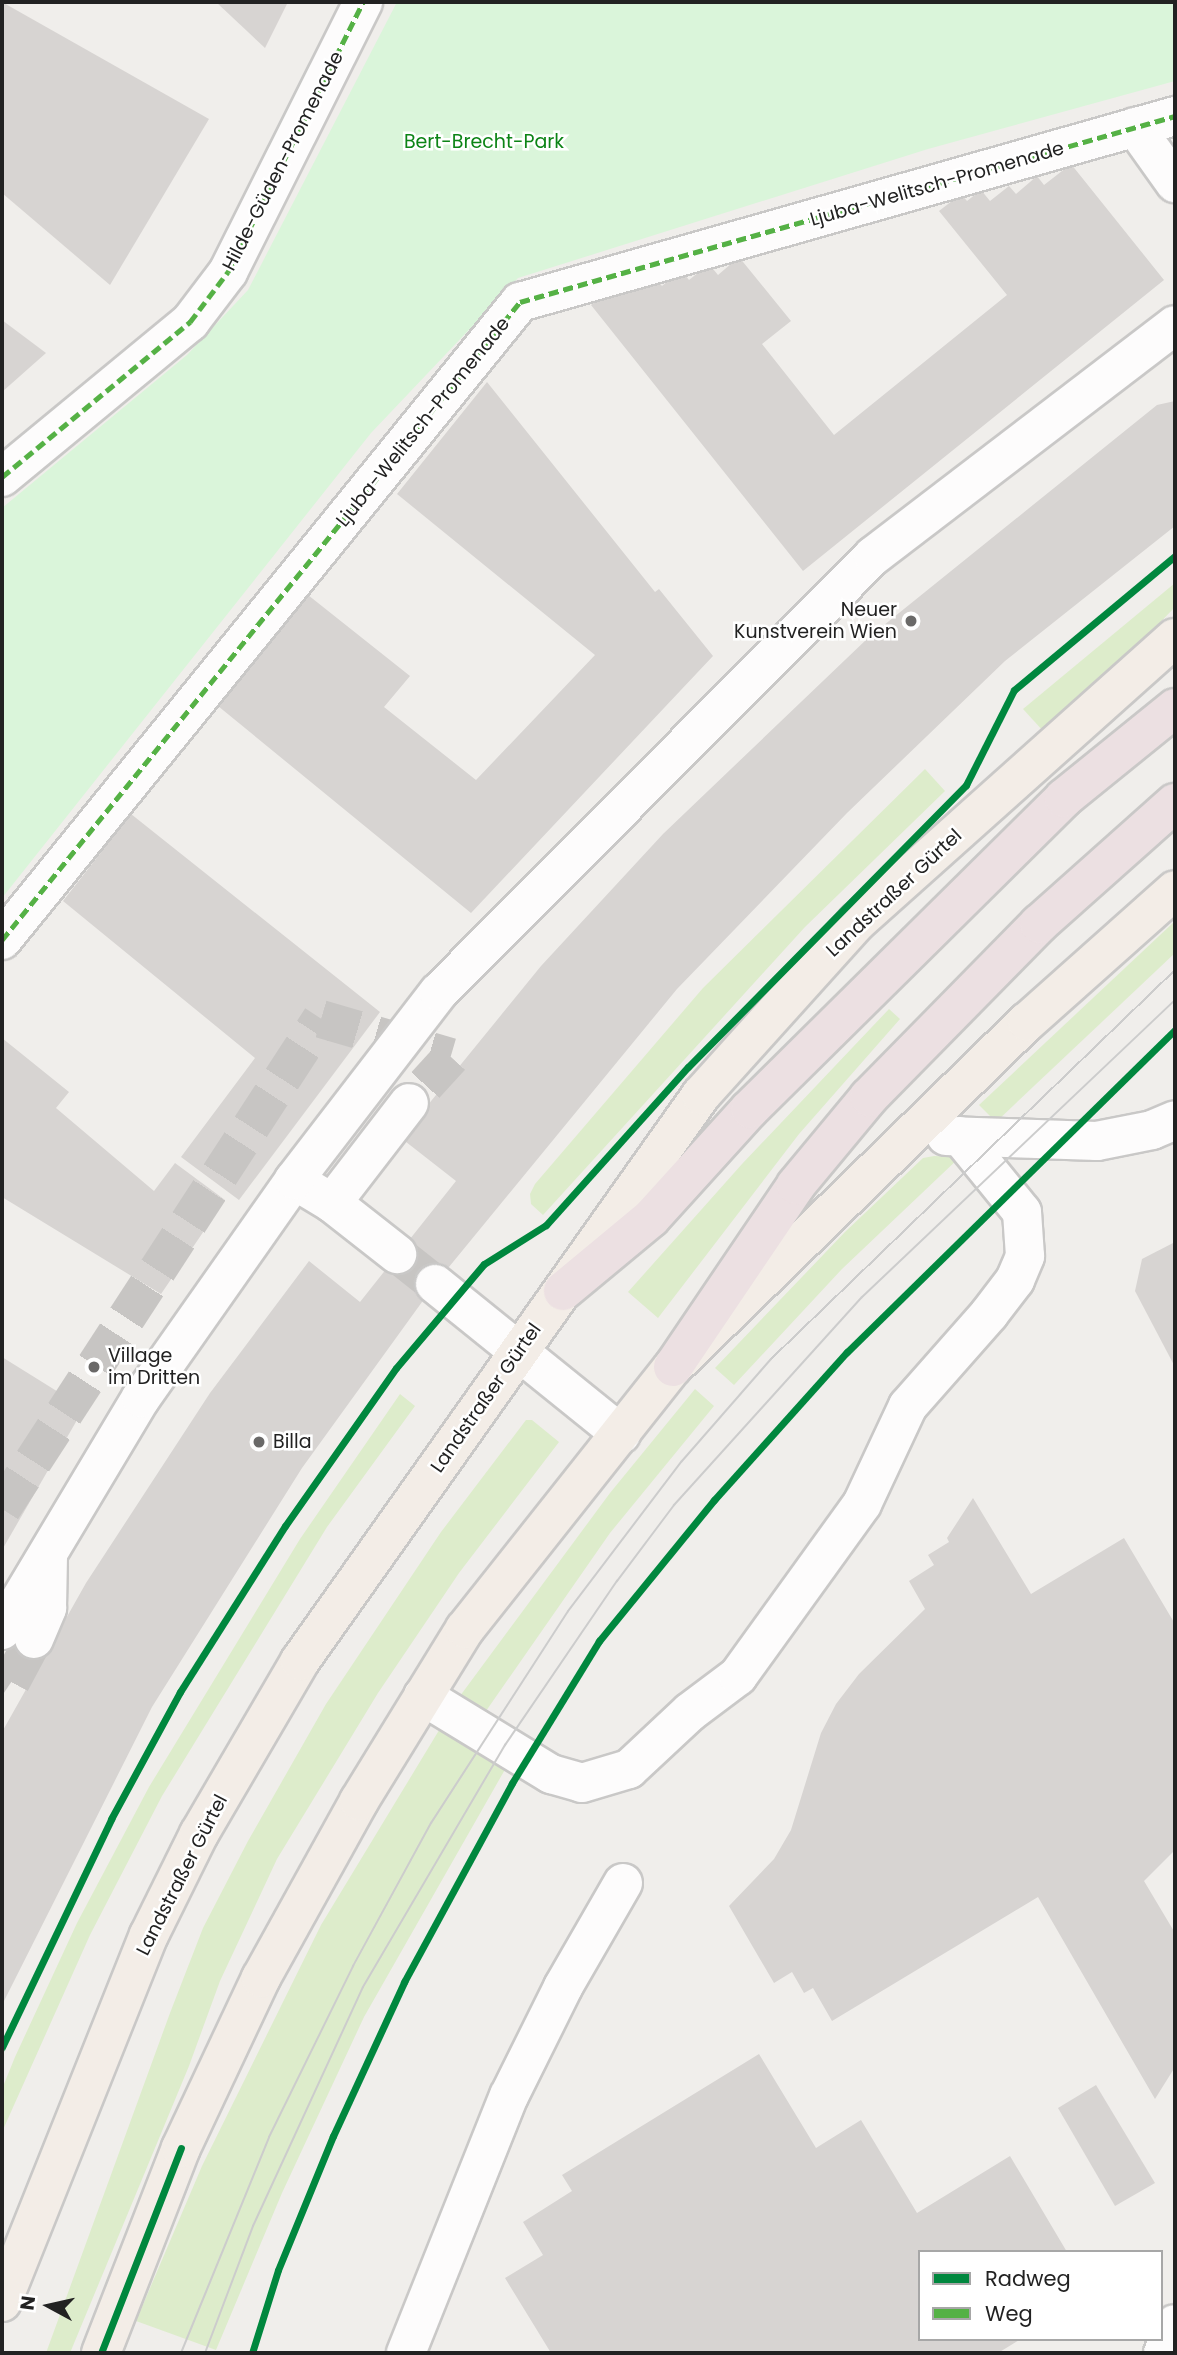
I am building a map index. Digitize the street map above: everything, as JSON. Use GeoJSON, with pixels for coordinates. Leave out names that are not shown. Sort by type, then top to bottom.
{"type":"FeatureCollection","features":[{"type":"Feature","properties":{"kind":"highway"},"geometry":{"type":"LineString","coordinates":[[563,1291],[651,1218],[750,1109],[1065,798],[1175,708]]}},
{"type":"Feature","properties":{"kind":"highway"},"geometry":{"type":"LineString","coordinates":[[673,1367],[796,1185],[869,1097],[1039,924],[1175,803]]}},
{"type":"Feature","properties":{"kind":"main road","name":"Landstraßer Gürtel"},"geometry":{"type":"LineString","coordinates":[[2,2302],[149,1935],[200,1834],[300,1661],[701,1095],[857,922],[1175,638]]}},
{"type":"Feature","properties":{"kind":"main road"},"geometry":{"type":"LineString","coordinates":[[102,2353],[181,2148],[261,1978],[359,1801],[465,1629],[673,1367],[1027,1022],[1175,891]]}},
{"type":"Feature","properties":{"kind":"street","name":"Hilde-Güden-Promenade"},"geometry":{"type":"LineString","coordinates":[[2,477],[190,322],[220,282],[363,2]]}},
{"type":"Feature","properties":{"kind":"street","name":"Ljuba-Welitsch-Promenade"},"geometry":{"type":"LineString","coordinates":[[2,940],[520,302],[1175,116]]}},
{"type":"Feature","properties":{"kind":"street"},"geometry":{"type":"LineString","coordinates":[[1135,127],[1175,183]]}},
{"type":"Feature","properties":{"kind":"street"},"geometry":{"type":"LineString","coordinates":[[18,1634],[48,1553],[141,1398],[294,1180],[439,992],[795,631],[873,556],[1175,325]]}},
{"type":"Feature","properties":{"kind":"street"},"geometry":{"type":"LineString","coordinates":[[332,1203],[409,1103]]}},
{"type":"Feature","properties":{"kind":"street"},"geometry":{"type":"LineString","coordinates":[[904,1142],[960,1136],[1097,1141],[1172,1129]]}},
{"type":"Feature","properties":{"kind":"street"},"geometry":{"type":"LineString","coordinates":[[424,1696],[551,1774],[582,1783],[629,1769],[690,1712],[738,1676],[862,1504],[908,1406],[989,1314],[1020,1268],[1027,1235],[1022,1212],[960,1136]]}},
{"type":"Feature","properties":{"kind":"street"},"geometry":{"type":"LineString","coordinates":[[294,1180],[332,1203],[397,1254]]}},
{"type":"Feature","properties":{"kind":"street"},"geometry":{"type":"LineString","coordinates":[[435,1284],[621,1434]]}},
{"type":"Feature","properties":{"kind":"street"},"geometry":{"type":"LineString","coordinates":[[406,2353],[509,2096],[563,1986],[623,1883]]}},
{"type":"Feature","properties":{"kind":"street"},"geometry":{"type":"LineString","coordinates":[[1163,2353],[1175,2323]]}},
{"type":"Feature","properties":{"kind":"green space","name":"Bert-Brecht-Park"},"geometry":{"type":"Polygon","coordinates":[[[397,2],[1175,2],[1175,81],[928,149],[518,278],[371,433],[2,898],[2,508],[187,355],[248,290],[397,2]]]}},
{"type":"Feature","properties":{"kind":"green space"},"geometry":{"type":"Polygon","coordinates":[[[1175,583],[1175,607],[1120,664],[1044,732],[1023,709],[1175,583]]]}},
{"type":"Feature","properties":{"kind":"green space"},"geometry":{"type":"Polygon","coordinates":[[[925,769],[945,791],[805,927],[543,1215],[531,1204],[530,1194],[535,1184],[703,988],[925,769]]]}},
{"type":"Feature","properties":{"kind":"green space"},"geometry":{"type":"Polygon","coordinates":[[[1175,921],[1175,953],[996,1122],[979,1105],[1175,921]]]}},
{"type":"Feature","properties":{"kind":"green space"},"geometry":{"type":"Polygon","coordinates":[[[889,1009],[900,1019],[799,1134],[658,1318],[628,1292],[742,1164],[889,1009]]]}},
{"type":"Feature","properties":{"kind":"green space"},"geometry":{"type":"Polygon","coordinates":[[[960,1157],[842,1269],[734,1385],[715,1368],[845,1232],[923,1158],[960,1157]]]}},
{"type":"Feature","properties":{"kind":"green space"},"geometry":{"type":"Polygon","coordinates":[[[695,1389],[714,1406],[610,1533],[486,1711],[460,1696],[610,1493],[695,1389]]]}},
{"type":"Feature","properties":{"kind":"green space"},"geometry":{"type":"Polygon","coordinates":[[[400,1394],[415,1406],[327,1527],[162,1796],[90,1935],[2,2132],[2,2089],[15,2057],[77,1923],[149,1787],[300,1539],[400,1394]]]}},
{"type":"Feature","properties":{"kind":"green space"},"geometry":{"type":"Polygon","coordinates":[[[526,1420],[532,1420],[559,1442],[459,1573],[378,1693],[277,1859],[220,1981],[189,2066],[70,2353],[46,2353],[203,1928],[248,1841],[326,1704],[441,1532],[526,1420]]]}},
{"type":"Feature","properties":{"kind":"green space"},"geometry":{"type":"Polygon","coordinates":[[[441,1727],[507,1766],[364,2017],[282,2193],[216,2350],[136,2321],[202,2166],[321,1925],[441,1727]]]}},
{"type":"Feature","properties":{"kind":"building"},"geometry":{"type":"Polygon","coordinates":[[[2,2],[209,119],[110,285],[2,193],[2,2]]]}},
{"type":"Feature","properties":{"kind":"building"},"geometry":{"type":"Polygon","coordinates":[[[216,2],[288,2],[265,48],[216,2]]]}},
{"type":"Feature","properties":{"kind":"building"},"geometry":{"type":"Polygon","coordinates":[[[1071,164],[1164,280],[803,571],[591,305],[621,282],[630,293],[653,275],[662,286],[681,270],[689,280],[709,264],[718,275],[739,257],[791,321],[762,344],[834,435],[1007,295],[939,211],[961,194],[967,201],[981,190],[990,201],[1009,186],[1016,194],[1037,176],[1044,185],[1071,164]]]}},
{"type":"Feature","properties":{"kind":"building"},"geometry":{"type":"Polygon","coordinates":[[[2,320],[46,353],[2,392],[2,320]]]}},
{"type":"Feature","properties":{"kind":"building"},"geometry":{"type":"Polygon","coordinates":[[[487,382],[655,592],[659,589],[713,656],[471,913],[218,706],[308,595],[410,676],[384,707],[476,780],[595,655],[397,494],[487,382]]]}},
{"type":"Feature","properties":{"kind":"building"},"geometry":{"type":"Polygon","coordinates":[[[1175,401],[1175,526],[1005,661],[847,813],[677,989],[435,1284],[302,1468],[152,1707],[2,2005],[2,1732],[86,1583],[210,1393],[309,1261],[360,1302],[456,1181],[401,1138],[541,966],[663,834],[868,638],[1157,405],[1175,401]]]}},
{"type":"Feature","properties":{"kind":"building"},"geometry":{"type":"Polygon","coordinates":[[[131,814],[380,1012],[239,1200],[181,1157],[255,1058],[63,901],[131,814]]]}},
{"type":"Feature","properties":{"kind":"building"},"geometry":{"type":"Polygon","coordinates":[[[2,1038],[69,1092],[56,1108],[154,1191],[175,1163],[225,1200],[161,1294],[2,1197],[2,1038]]]}},
{"type":"Feature","properties":{"kind":"building"},"geometry":{"type":"Polygon","coordinates":[[[1175,1242],[1175,1367],[1135,1291],[1142,1259],[1175,1242]]]}},
{"type":"Feature","properties":{"kind":"building"},"geometry":{"type":"Polygon","coordinates":[[[2,1357],[84,1408],[2,1550],[2,1357]]]}},
{"type":"Feature","properties":{"kind":"building"},"geometry":{"type":"Polygon","coordinates":[[[973,1498],[1031,1594],[1124,1538],[1175,1624],[1175,1850],[1144,1881],[1175,1933],[1175,2067],[1155,2099],[1038,1897],[832,2021],[813,1988],[804,1993],[792,1972],[774,1983],[729,1906],[774,1859],[791,1830],[821,1733],[836,1704],[859,1674],[925,1609],[909,1581],[934,1565],[928,1555],[949,1542],[947,1538],[973,1498]]]}},
{"type":"Feature","properties":{"kind":"building"},"geometry":{"type":"Polygon","coordinates":[[[759,2054],[816,2148],[861,2120],[917,2213],[1010,2156],[1066,2250],[918,2250],[918,2341],[1018,2341],[998,2353],[551,2353],[505,2278],[543,2255],[523,2222],[572,2191],[562,2175],[759,2054]]]}},
{"type":"Feature","properties":{"kind":"building"},"geometry":{"type":"Polygon","coordinates":[[[1096,2085],[1155,2183],[1115,2206],[1058,2108],[1096,2085]]]}},
{"type":"Feature","properties":{"kind":"tunnel"},"geometry":{"type":"LineString","coordinates":[[2,1509],[321,1019],[451,1057],[409,1103]]}},
{"type":"Feature","properties":{"kind":"tunnel"},"geometry":{"type":"LineString","coordinates":[[397,1254],[435,1284]]}},
{"type":"Feature","properties":{"kind":"tunnel"},"geometry":{"type":"LineString","coordinates":[[2,1676],[11,1682],[34,1639]]}},
{"type":"Feature","properties":{"kind":"tram line"},"geometry":{"type":"LineString","coordinates":[[181,2353],[269,2137],[353,1966],[431,1823],[568,1611],[682,1461],[771,1359],[1175,970]]}},
{"type":"Feature","properties":{"kind":"tram line"},"geometry":{"type":"LineString","coordinates":[[205,2353],[253,2226],[363,1987],[505,1745],[617,1581],[674,1505],[862,1297],[1175,1000]]}},
{"type":"Feature","properties":{"kind":"marked path"},"geometry":{"type":"LineString","coordinates":[[2,477],[190,322],[228,272],[363,2]]}},
{"type":"Feature","properties":{"kind":"marked path"},"geometry":{"type":"LineString","coordinates":[[2,940],[520,302],[1175,116]]}},
{"type":"Feature","properties":{"kind":"cycle path"},"geometry":{"type":"LineString","coordinates":[[2,2047],[111,1819],[180,1692],[285,1526],[396,1368],[484,1264],[546,1225],[688,1067],[966,785],[1014,690],[1175,556]]}},
{"type":"Feature","properties":{"kind":"cycle path"},"geometry":{"type":"LineString","coordinates":[[252,2353],[278,2270],[333,2136],[404,1982],[512,1783],[599,1641],[714,1500],[847,1352],[1175,1030]]}},
{"type":"Feature","properties":{"kind":"cycle path"},"geometry":{"type":"LineString","coordinates":[[101,2353],[181,2148]]}},
{"type":"Feature","properties":{"kind":"place","name":"Neuer Kunstverein Wien"},"geometry":{"type":"Point","coordinates":[911,621]}},
{"type":"Feature","properties":{"kind":"place","name":"Village im Dritten"},"geometry":{"type":"Point","coordinates":[94,1367]}},
{"type":"Feature","properties":{"kind":"place","name":"Billa"},"geometry":{"type":"Point","coordinates":[259,1442]}}]}
